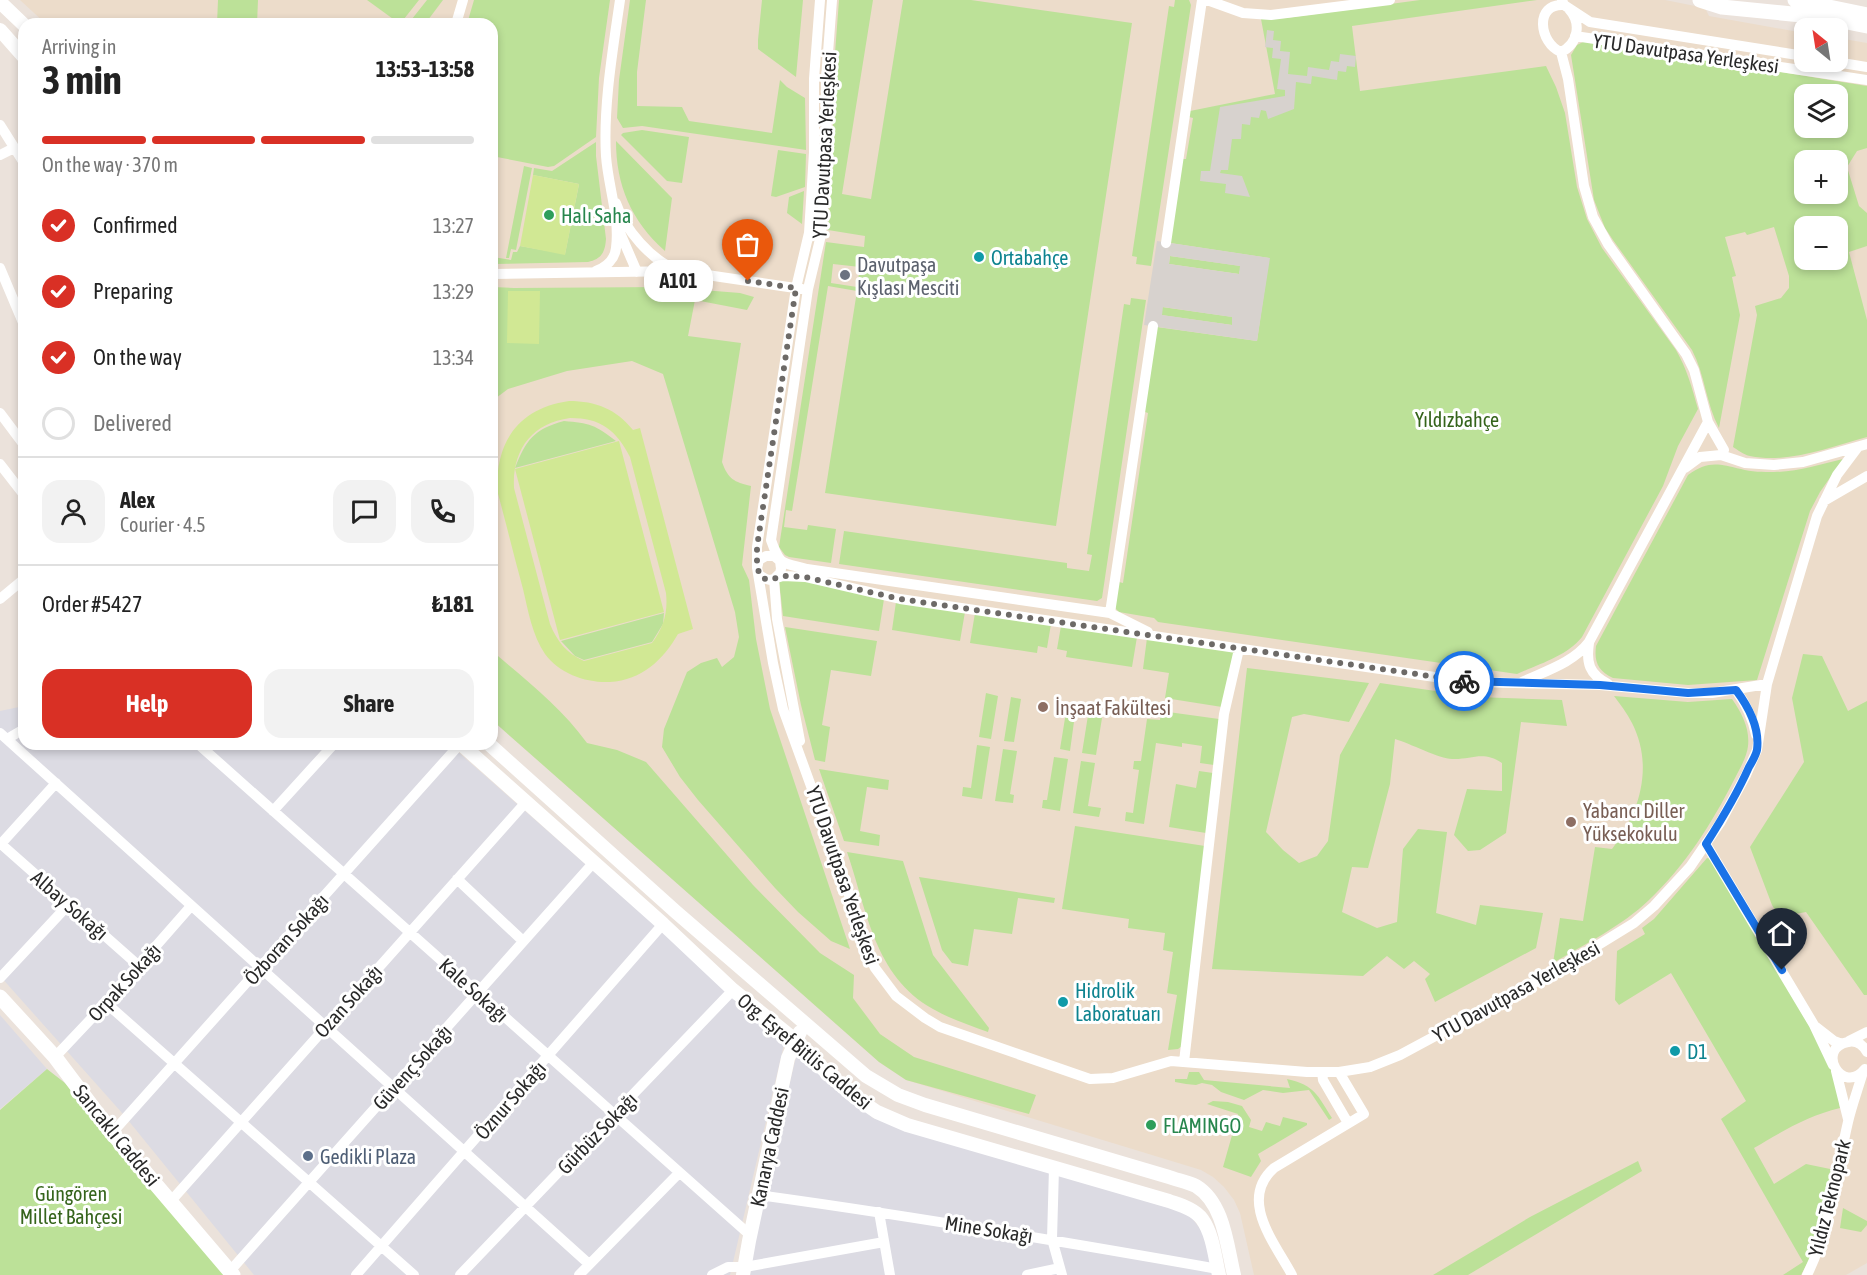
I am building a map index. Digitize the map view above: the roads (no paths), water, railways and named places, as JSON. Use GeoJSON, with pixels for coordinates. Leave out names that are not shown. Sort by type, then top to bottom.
{"type":"FeatureCollection","features":[{"type":"Feature","properties":{"kind":"main road"},"geometry":{"type":"LineString","coordinates":[[1703,0],[1722,6],[1752,5],[1867,26]]}},
{"type":"Feature","properties":{"kind":"main road"},"geometry":{"type":"LineString","coordinates":[[1795,0],[1867,15]]}},
{"type":"Feature","properties":{"kind":"main road","name":"Sancaklı Caddesi"},"geometry":{"type":"LineString","coordinates":[[0,997],[55,1057],[112,1133],[232,1273]]}},
{"type":"Feature","properties":{"kind":"street"},"geometry":{"type":"LineString","coordinates":[[458,18],[463,0]]}},
{"type":"Feature","properties":{"kind":"street"},"geometry":{"type":"LineString","coordinates":[[589,273],[600,270],[610,262],[616,250],[616,220],[608,173],[606,140],[609,79],[620,0]]}},
{"type":"Feature","properties":{"kind":"street","name":"YTU Davutpasa Yerleşkesi"},"geometry":{"type":"LineString","coordinates":[[820,0],[814,79],[813,192],[809,233],[796,288],[757,547],[757,568],[783,709],[840,866],[866,950],[884,983],[896,996],[925,1018],[958,1034],[1089,1078],[1113,1078],[1165,1062],[1275,1071],[1339,1072],[1370,1067],[1400,1055],[1556,971],[1634,923],[1673,887],[1706,844],[1733,800],[1757,750],[1767,684],[1817,516],[1837,476],[1862,445]]}},
{"type":"Feature","properties":{"kind":"street","name":"YTU Davutpasa Yerleşkesi"},"geometry":{"type":"LineString","coordinates":[[804,763],[777,619],[774,579],[781,569],[780,561],[771,540],[808,290],[821,235],[825,192],[826,79],[832,0]]}},
{"type":"Feature","properties":{"kind":"street"},"geometry":{"type":"LineString","coordinates":[[1166,243],[1202,0]]}},
{"type":"Feature","properties":{"kind":"street"},"geometry":{"type":"LineString","coordinates":[[1207,0],[1243,13],[1271,15],[1390,0]]}},
{"type":"Feature","properties":{"kind":"street"},"geometry":{"type":"LineString","coordinates":[[0,2],[18,20]]}},
{"type":"Feature","properties":{"kind":"street"},"geometry":{"type":"LineString","coordinates":[[1561,52],[1572,45],[1575,36],[1575,18],[1563,2],[1550,3],[1544,15],[1544,31],[1550,45],[1561,52],[1568,79],[1584,186],[1593,217],[1608,244],[1686,354],[1694,370],[1708,422],[1724,450]]}},
{"type":"Feature","properties":{"kind":"street","name":"YTU Davutpasa Yerleşkesi"},"geometry":{"type":"LineString","coordinates":[[1563,2],[1590,22],[1794,54]]}},
{"type":"Feature","properties":{"kind":"street"},"geometry":{"type":"LineString","coordinates":[[0,30],[18,50]]}},
{"type":"Feature","properties":{"kind":"street","name":"YTU Davutpasa Yerleşkesi"},"geometry":{"type":"LineString","coordinates":[[1575,36],[1867,80]]}},
{"type":"Feature","properties":{"kind":"street"},"geometry":{"type":"LineString","coordinates":[[1848,64],[1867,67]]}},
{"type":"Feature","properties":{"kind":"street"},"geometry":{"type":"LineString","coordinates":[[0,125],[18,154]]}},
{"type":"Feature","properties":{"kind":"street"},"geometry":{"type":"LineString","coordinates":[[0,155],[14,148]]}},
{"type":"Feature","properties":{"kind":"street"},"geometry":{"type":"LineString","coordinates":[[608,173],[618,208],[628,226],[658,258],[680,271]]}},
{"type":"Feature","properties":{"kind":"street"},"geometry":{"type":"LineString","coordinates":[[616,220],[637,272]]}},
{"type":"Feature","properties":{"kind":"street"},"geometry":{"type":"LineString","coordinates":[[0,268],[18,311]]}},
{"type":"Feature","properties":{"kind":"street"},"geometry":{"type":"LineString","coordinates":[[498,274],[680,271],[808,290]]}},
{"type":"Feature","properties":{"kind":"street"},"geometry":{"type":"LineString","coordinates":[[1110,613],[1153,326]]}},
{"type":"Feature","properties":{"kind":"street"},"geometry":{"type":"LineString","coordinates":[[0,412],[18,437]]}},
{"type":"Feature","properties":{"kind":"street"},"geometry":{"type":"LineString","coordinates":[[1519,683],[1570,660],[1589,642],[1708,422]]}},
{"type":"Feature","properties":{"kind":"street"},"geometry":{"type":"LineString","coordinates":[[1683,470],[1700,457],[1720,455],[1745,463],[1774,465],[1803,462],[1862,445]]}},
{"type":"Feature","properties":{"kind":"street"},"geometry":{"type":"LineString","coordinates":[[0,464],[18,487]]}},
{"type":"Feature","properties":{"kind":"street"},"geometry":{"type":"LineString","coordinates":[[1824,501],[1867,476]]}},
{"type":"Feature","properties":{"kind":"street"},"geometry":{"type":"LineString","coordinates":[[1159,637],[1110,613],[807,569],[783,563],[770,555],[759,560],[757,568],[762,578],[805,577],[900,599],[1239,649],[1469,682],[1612,686],[1688,693],[1736,690],[1767,684]]}},
{"type":"Feature","properties":{"kind":"street"},"geometry":{"type":"LineString","coordinates":[[0,599],[18,584]]}},
{"type":"Feature","properties":{"kind":"street"},"geometry":{"type":"LineString","coordinates":[[1589,642],[1587,656],[1590,670],[1599,679],[1612,686]]}},
{"type":"Feature","properties":{"kind":"street"},"geometry":{"type":"LineString","coordinates":[[1184,1062],[1224,714],[1239,649]]}},
{"type":"Feature","properties":{"kind":"street"},"geometry":{"type":"LineString","coordinates":[[1736,690],[1752,719],[1757,750]]}},
{"type":"Feature","properties":{"kind":"street"},"geometry":{"type":"LineString","coordinates":[[4,736],[18,749]]}},
{"type":"Feature","properties":{"kind":"street"},"geometry":{"type":"LineString","coordinates":[[19,750],[325,1028],[590,1264]]}},
{"type":"Feature","properties":{"kind":"street","name":"Kale Sokağı"},"geometry":{"type":"LineString","coordinates":[[205,750],[750,1235]]}},
{"type":"Feature","properties":{"kind":"street"},"geometry":{"type":"LineString","coordinates":[[273,811],[329,750]]}},
{"type":"Feature","properties":{"kind":"street","name":"Özboran Sokağı"},"geometry":{"type":"LineString","coordinates":[[112,1133],[456,750]]}},
{"type":"Feature","properties":{"kind":"street","name":"Org. Eşref Bitlis Caddesi"},"geometry":{"type":"LineString","coordinates":[[468,750],[663,924],[733,990],[795,1040],[844,1088],[877,1112],[907,1125],[1188,1208],[1202,1218],[1210,1235],[1219,1272]]}},
{"type":"Feature","properties":{"kind":"street","name":"Org. Eşref Bitlis Caddesi"},"geometry":{"type":"LineString","coordinates":[[496,750],[676,912],[866,1076],[897,1095],[925,1106],[1196,1186],[1212,1202],[1222,1225],[1234,1275]]}},
{"type":"Feature","properties":{"kind":"street"},"geometry":{"type":"LineString","coordinates":[[0,844],[56,783]]}},
{"type":"Feature","properties":{"kind":"street","name":"Ozan Sokağı"},"geometry":{"type":"LineString","coordinates":[[171,1201],[526,802]]}},
{"type":"Feature","properties":{"kind":"street","name":"Albay Sokağı"},"geometry":{"type":"LineString","coordinates":[[0,844],[139,966]]}},
{"type":"Feature","properties":{"kind":"street","name":"Yıldız Teknopark"},"geometry":{"type":"LineString","coordinates":[[1706,844],[1814,1025],[1835,1068],[1848,1119]]}},
{"type":"Feature","properties":{"kind":"street","name":"Güvenç Sokağı"},"geometry":{"type":"LineString","coordinates":[[232,1273],[309,1182],[594,862]]}},
{"type":"Feature","properties":{"kind":"street"},"geometry":{"type":"LineString","coordinates":[[457,879],[524,941]]}},
{"type":"Feature","properties":{"kind":"street"},"geometry":{"type":"LineString","coordinates":[[0,978],[69,904]]}},
{"type":"Feature","properties":{"kind":"street","name":"Orpak Sokağı"},"geometry":{"type":"LineString","coordinates":[[55,1057],[191,906]]}},
{"type":"Feature","properties":{"kind":"street","name":"Öznur Sokağı"},"geometry":{"type":"LineString","coordinates":[[356,1275],[663,924]]}},
{"type":"Feature","properties":{"kind":"street","name":"Gürbüz Sokağı"},"geometry":{"type":"LineString","coordinates":[[460,1275],[733,990]]}},
{"type":"Feature","properties":{"kind":"street"},"geometry":{"type":"LineString","coordinates":[[106,1003],[414,1275]]}},
{"type":"Feature","properties":{"kind":"street","name":"Kanarya Caddesi"},"geometry":{"type":"LineString","coordinates":[[744,1271],[788,1058],[795,1040],[806,1023]]}},
{"type":"Feature","properties":{"kind":"street","name":"Yıldız Teknopark"},"geometry":{"type":"LineString","coordinates":[[1814,1025],[1823,1034],[1845,1043],[1858,1043],[1867,1052]]}},
{"type":"Feature","properties":{"kind":"street"},"geometry":{"type":"LineString","coordinates":[[1865,1070],[1858,1076],[1846,1077],[1835,1068],[1834,1053],[1845,1043],[1867,1032]]}},
{"type":"Feature","properties":{"kind":"street","name":"Yıldız Teknopark"},"geometry":{"type":"LineString","coordinates":[[1807,1275],[1814,1262],[1833,1197],[1848,1119],[1865,1070]]}},
{"type":"Feature","properties":{"kind":"street"},"geometry":{"type":"LineString","coordinates":[[1322,1072],[1323,1080],[1348,1123]]}},
{"type":"Feature","properties":{"kind":"street"},"geometry":{"type":"LineString","coordinates":[[1292,1275],[1268,1235],[1261,1215],[1259,1196],[1263,1180],[1274,1168],[1364,1114],[1339,1072]]}},
{"type":"Feature","properties":{"kind":"street"},"geometry":{"type":"LineString","coordinates":[[1027,1275],[1061,1271],[1052,1239],[1054,1168]]}},
{"type":"Feature","properties":{"kind":"street"},"geometry":{"type":"LineString","coordinates":[[579,1275],[679,1173]]}},
{"type":"Feature","properties":{"kind":"street","name":"Mine Sokağı"},"geometry":{"type":"LineString","coordinates":[[758,1195],[1052,1239],[1219,1272]]}},
{"type":"Feature","properties":{"kind":"street"},"geometry":{"type":"LineString","coordinates":[[879,1212],[890,1275]]}},
{"type":"Feature","properties":{"kind":"street"},"geometry":{"type":"LineString","coordinates":[[712,1275],[728,1267],[744,1271],[884,1242]]}},
{"type":"Feature","properties":{"kind":"place","name":"Halı Saha"},"geometry":{"type":"Point","coordinates":[549,215]}},
{"type":"Feature","properties":{"kind":"place","name":"Ortabahçe"},"geometry":{"type":"Point","coordinates":[979,257]}},
{"type":"Feature","properties":{"kind":"place","name":"Davutpaşa Kışlası Mesciti"},"geometry":{"type":"Point","coordinates":[845,275]}},
{"type":"Feature","properties":{"kind":"place","name":"A101"},"geometry":{"type":"Point","coordinates":[748,281]}},
{"type":"Feature","properties":{"kind":"place","name":"İnşaat Fakültesi"},"geometry":{"type":"Point","coordinates":[1043,707]}},
{"type":"Feature","properties":{"kind":"place","name":"Yabancı Diller Yüksekokulu"},"geometry":{"type":"Point","coordinates":[1571,822]}},
{"type":"Feature","properties":{"kind":"place","name":"Hidrolik Laboratuarı"},"geometry":{"type":"Point","coordinates":[1063,1002]}},
{"type":"Feature","properties":{"kind":"place","name":"D1"},"geometry":{"type":"Point","coordinates":[1675,1051]}},
{"type":"Feature","properties":{"kind":"place","name":"FLAMINGO"},"geometry":{"type":"Point","coordinates":[1151,1125]}},
{"type":"Feature","properties":{"kind":"place","name":"Gedikli Plaza"},"geometry":{"type":"Point","coordinates":[308,1156]}},
{"type":"Feature","properties":{"kind":"park label","name":"Yıldızbahçe"},"geometry":{"type":"Point","coordinates":[1457,419]}},
{"type":"Feature","properties":{"kind":"park label","name":"Güngören Millet Bahçesi"},"geometry":{"type":"Point","coordinates":[71,1204]}}]}
